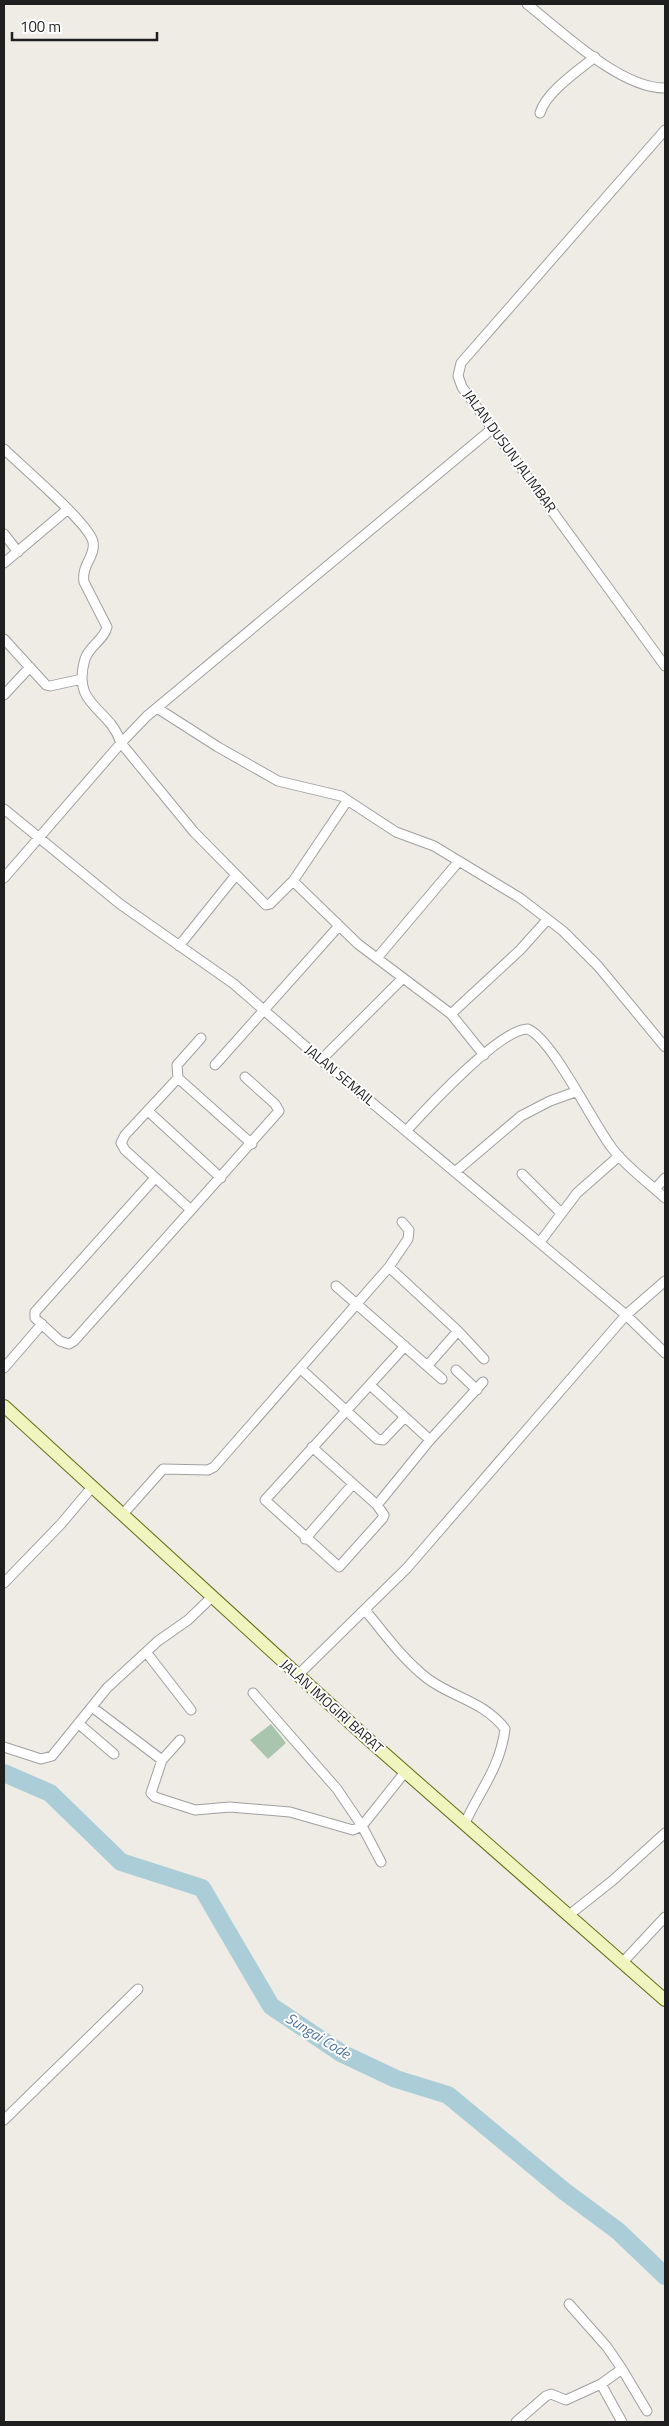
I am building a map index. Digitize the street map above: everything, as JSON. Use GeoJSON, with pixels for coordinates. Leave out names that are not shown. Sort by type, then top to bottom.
{"type":"FeatureCollection","features":[{"type":"Feature","properties":{"kind":"main road","name":"JALAN IMOGIRI BARAT"},"geometry":{"type":"LineString","coordinates":[[4,1406],[405,1772],[665,2000]]}},
{"type":"Feature","properties":{"kind":"street"},"geometry":{"type":"LineString","coordinates":[[527,4],[595,57],[633,82],[665,88]]}},
{"type":"Feature","properties":{"kind":"street"},"geometry":{"type":"LineString","coordinates":[[540,112],[556,90],[595,57]]}},
{"type":"Feature","properties":{"kind":"street","name":"JALAN DUSUN JALIMBAR"},"geometry":{"type":"LineString","coordinates":[[665,130],[461,363],[458,376],[462,387],[665,666]]}},
{"type":"Feature","properties":{"kind":"street"},"geometry":{"type":"LineString","coordinates":[[4,878],[121,743],[157,708],[493,428]]}},
{"type":"Feature","properties":{"kind":"street"},"geometry":{"type":"LineString","coordinates":[[4,450],[68,509],[91,536],[94,543],[83,574],[84,582],[107,627],[106,633],[86,656],[82,679],[85,694],[116,729],[121,743],[194,832],[236,875],[268,905],[293,881],[347,801]]}},
{"type":"Feature","properties":{"kind":"street"},"geometry":{"type":"LineString","coordinates":[[4,563],[68,509]]}},
{"type":"Feature","properties":{"kind":"street"},"geometry":{"type":"LineString","coordinates":[[4,534],[18,552]]}},
{"type":"Feature","properties":{"kind":"street"},"geometry":{"type":"LineString","coordinates":[[4,639],[46,685],[50,686],[82,679]]}},
{"type":"Feature","properties":{"kind":"street"},"geometry":{"type":"LineString","coordinates":[[4,695],[30,668]]}},
{"type":"Feature","properties":{"kind":"street"},"geometry":{"type":"LineString","coordinates":[[157,708],[218,747],[278,781],[335,794],[396,832],[434,846],[520,898],[546,920],[563,931],[598,966],[665,1047]]}},
{"type":"Feature","properties":{"kind":"street","name":"JALAN SEMAIL"},"geometry":{"type":"LineString","coordinates":[[4,809],[120,904],[234,984],[321,1060],[626,1315],[665,1353]]}},
{"type":"Feature","properties":{"kind":"street"},"geometry":{"type":"LineString","coordinates":[[377,958],[460,861]]}},
{"type":"Feature","properties":{"kind":"street"},"geometry":{"type":"LineString","coordinates":[[179,946],[236,875]]}},
{"type":"Feature","properties":{"kind":"street"},"geometry":{"type":"LineString","coordinates":[[293,881],[338,927],[450,1014],[484,1055]]}},
{"type":"Feature","properties":{"kind":"street"},"geometry":{"type":"LineString","coordinates":[[450,1014],[520,950],[546,920]]}},
{"type":"Feature","properties":{"kind":"street"},"geometry":{"type":"LineString","coordinates":[[215,1065],[338,927]]}},
{"type":"Feature","properties":{"kind":"street"},"geometry":{"type":"LineString","coordinates":[[321,1060],[402,978]]}},
{"type":"Feature","properties":{"kind":"street"},"geometry":{"type":"LineString","coordinates":[[407,1130],[440,1094],[484,1055],[516,1031],[528,1029],[540,1037],[619,1156],[665,1198]]}},
{"type":"Feature","properties":{"kind":"street"},"geometry":{"type":"LineString","coordinates":[[201,1038],[177,1065],[178,1078],[252,1144]]}},
{"type":"Feature","properties":{"kind":"street"},"geometry":{"type":"LineString","coordinates":[[178,1078],[125,1135],[121,1143],[125,1150],[191,1210]]}},
{"type":"Feature","properties":{"kind":"street"},"geometry":{"type":"LineString","coordinates":[[156,1178],[36,1312],[35,1318],[62,1342],[68,1344],[74,1341],[252,1144],[279,1111],[275,1104],[246,1078]]}},
{"type":"Feature","properties":{"kind":"street"},"geometry":{"type":"LineString","coordinates":[[455,1172],[521,1116],[550,1101],[576,1092]]}},
{"type":"Feature","properties":{"kind":"street"},"geometry":{"type":"LineString","coordinates":[[148,1111],[220,1178]]}},
{"type":"Feature","properties":{"kind":"street"},"geometry":{"type":"LineString","coordinates":[[540,1242],[560,1212],[577,1193],[619,1156]]}},
{"type":"Feature","properties":{"kind":"street"},"geometry":{"type":"LineString","coordinates":[[522,1174],[560,1212]]}},
{"type":"Feature","properties":{"kind":"street"},"geometry":{"type":"LineString","coordinates":[[655,1189],[665,1178]]}},
{"type":"Feature","properties":{"kind":"street"},"geometry":{"type":"LineString","coordinates":[[124,1514],[163,1469],[208,1470],[214,1467],[358,1305],[389,1267],[408,1239],[409,1230],[402,1222]]}},
{"type":"Feature","properties":{"kind":"street"},"geometry":{"type":"LineString","coordinates":[[389,1267],[458,1330],[484,1358]]}},
{"type":"Feature","properties":{"kind":"street"},"geometry":{"type":"LineString","coordinates":[[298,1675],[407,1568],[626,1315],[665,1280]]}},
{"type":"Feature","properties":{"kind":"street"},"geometry":{"type":"LineString","coordinates":[[336,1286],[442,1379]]}},
{"type":"Feature","properties":{"kind":"street"},"geometry":{"type":"LineString","coordinates":[[4,1368],[42,1324]]}},
{"type":"Feature","properties":{"kind":"street"},"geometry":{"type":"LineString","coordinates":[[428,1365],[458,1330]]}},
{"type":"Feature","properties":{"kind":"street"},"geometry":{"type":"LineString","coordinates":[[312,1447],[377,1505],[384,1515],[384,1518],[340,1567],[305,1538],[265,1500],[312,1447],[405,1346]]}},
{"type":"Feature","properties":{"kind":"street"},"geometry":{"type":"LineString","coordinates":[[301,1369],[381,1441],[386,1439],[405,1417]]}},
{"type":"Feature","properties":{"kind":"street"},"geometry":{"type":"LineString","coordinates":[[377,1505],[430,1440],[480,1386],[456,1370]]}},
{"type":"Feature","properties":{"kind":"street"},"geometry":{"type":"LineString","coordinates":[[370,1385],[430,1440]]}},
{"type":"Feature","properties":{"kind":"street"},"geometry":{"type":"LineString","coordinates":[[305,1538],[353,1484]]}},
{"type":"Feature","properties":{"kind":"street"},"geometry":{"type":"LineString","coordinates":[[4,1583],[61,1524],[93,1486]]}},
{"type":"Feature","properties":{"kind":"street"},"geometry":{"type":"LineString","coordinates":[[4,1747],[20,1754],[46,1759],[56,1754],[107,1688],[146,1652],[188,1620],[213,1596]]}},
{"type":"Feature","properties":{"kind":"street"},"geometry":{"type":"LineString","coordinates":[[365,1610],[415,1668],[428,1679],[493,1714],[505,1729],[504,1741],[495,1767],[465,1824]]}},
{"type":"Feature","properties":{"kind":"street"},"geometry":{"type":"LineString","coordinates":[[146,1652],[191,1710]]}},
{"type":"Feature","properties":{"kind":"street"},"geometry":{"type":"LineString","coordinates":[[253,1693],[334,1784],[362,1826],[381,1862]]}},
{"type":"Feature","properties":{"kind":"street"},"geometry":{"type":"LineString","coordinates":[[92,1707],[162,1760]]}},
{"type":"Feature","properties":{"kind":"street"},"geometry":{"type":"LineString","coordinates":[[79,1724],[114,1754]]}},
{"type":"Feature","properties":{"kind":"street"},"geometry":{"type":"LineString","coordinates":[[180,1740],[162,1760],[152,1793],[155,1797],[201,1811],[230,1807],[290,1812],[352,1830],[362,1826],[405,1772]]}},
{"type":"Feature","properties":{"kind":"street"},"geometry":{"type":"LineString","coordinates":[[569,1915],[612,1881],[665,1833]]}},
{"type":"Feature","properties":{"kind":"street"},"geometry":{"type":"LineString","coordinates":[[623,1962],[665,1917]]}},
{"type":"Feature","properties":{"kind":"street"},"geometry":{"type":"LineString","coordinates":[[4,2120],[138,1989]]}},
{"type":"Feature","properties":{"kind":"street"},"geometry":{"type":"LineString","coordinates":[[569,2304],[607,2347],[647,2411]]}},
{"type":"Feature","properties":{"kind":"street"},"geometry":{"type":"LineString","coordinates":[[516,2422],[549,2394],[566,2400],[601,2384],[622,2369]]}},
{"type":"Feature","properties":{"kind":"street"},"geometry":{"type":"LineString","coordinates":[[601,2384],[622,2422]]}},
{"type":"Feature","properties":{"kind":"green space"},"geometry":{"type":"Polygon","coordinates":[[[271,1724],[286,1743],[268,1759],[250,1740],[271,1724]]]}},
{"type":"Feature","properties":{"kind":"waterway","name":"Sungai Code"},"geometry":{"type":"LineString","coordinates":[[4,1773],[50,1793],[121,1862],[202,1888],[271,2006],[341,2053],[396,2079],[448,2095],[564,2191],[618,2231],[665,2276]]}}]}
